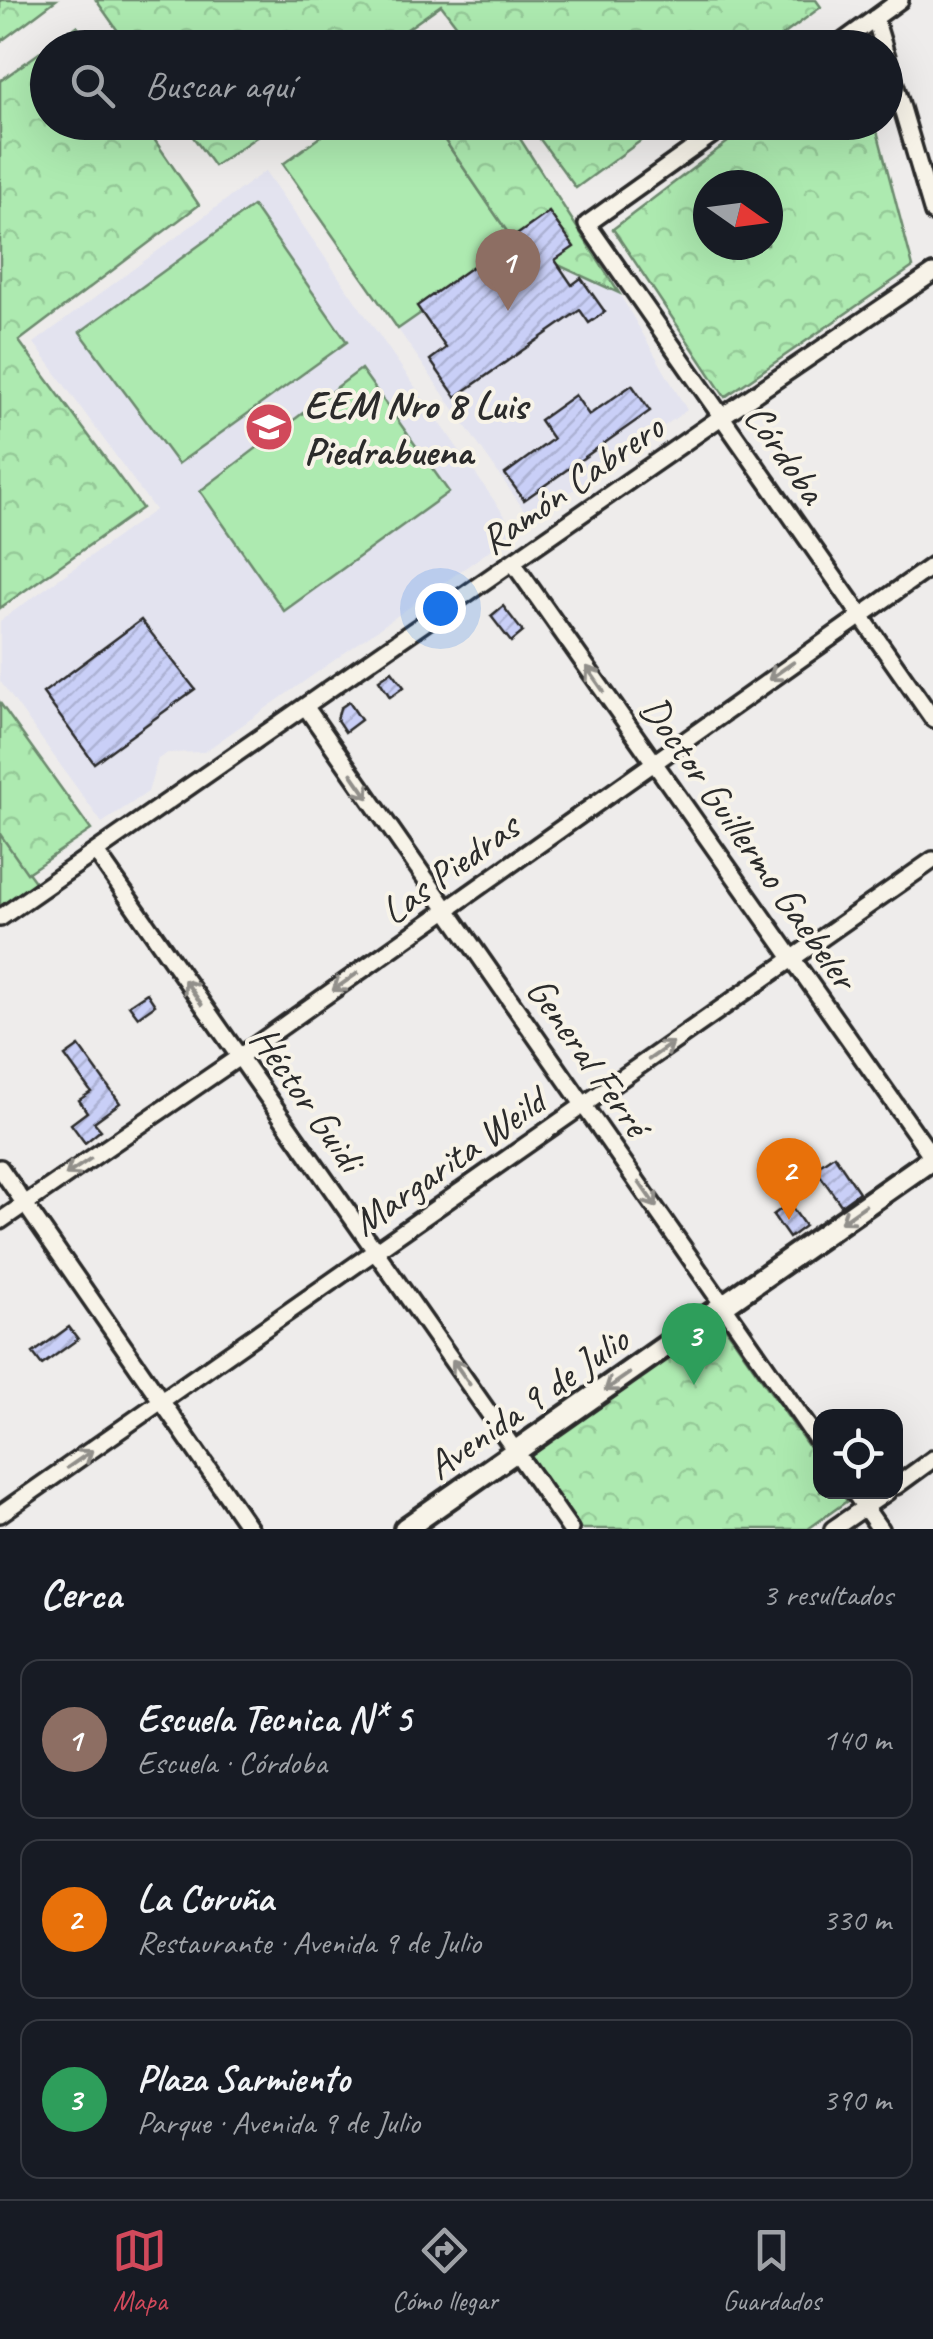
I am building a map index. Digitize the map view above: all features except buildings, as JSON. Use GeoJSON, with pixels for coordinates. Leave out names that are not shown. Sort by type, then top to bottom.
{"type":"FeatureCollection","features":[{"type":"Feature","properties":{"kind":"street"},"geometry":{"type":"LineString","coordinates":[[859,30],[900,0]]}},
{"type":"Feature","properties":{"kind":"street"},"geometry":{"type":"LineString","coordinates":[[875,18],[878,30]]}},
{"type":"Feature","properties":{"kind":"street"},"geometry":{"type":"LineString","coordinates":[[903,114],[933,213]]}},
{"type":"Feature","properties":{"kind":"street","name":"Córdoba"},"geometry":{"type":"LineString","coordinates":[[705,140],[587,224],[933,719]]}},
{"type":"Feature","properties":{"kind":"street","name":"Ramón Cabrero"},"geometry":{"type":"LineString","coordinates":[[0,918],[933,273]]}},
{"type":"Feature","properties":{"kind":"street","name":"Doctor Guillermo Gaebeler"},"geometry":{"type":"LineString","coordinates":[[514,564],[933,1158]]}},
{"type":"Feature","properties":{"kind":"street","name":"Las Piedras"},"geometry":{"type":"LineString","coordinates":[[0,1221],[239,1057],[933,565]]}},
{"type":"Feature","properties":{"kind":"street","name":"General Ferré"},"geometry":{"type":"LineString","coordinates":[[304,706],[813,1434]]}},
{"type":"Feature","properties":{"kind":"street","name":"Héctor Guidi"},"geometry":{"type":"LineString","coordinates":[[96,852],[570,1529]]}},
{"type":"Feature","properties":{"kind":"street","name":"Margarita Weild"},"geometry":{"type":"LineString","coordinates":[[0,1514],[933,860]]}},
{"type":"Feature","properties":{"kind":"street","name":"Avenida 9 de Julio"},"geometry":{"type":"LineString","coordinates":[[405,1529],[933,1158]]}},
{"type":"Feature","properties":{"kind":"street"},"geometry":{"type":"LineString","coordinates":[[0,1168],[250,1529]]}},
{"type":"Feature","properties":{"kind":"street"},"geometry":{"type":"LineString","coordinates":[[903,1481],[933,1459]]}},
{"type":"Feature","properties":{"kind":"street"},"geometry":{"type":"LineString","coordinates":[[859,1499],[880,1529]]}},
{"type":"Feature","properties":{"kind":"street"},"geometry":{"type":"LineString","coordinates":[[834,1529],[878,1499]]}},
{"type":"Feature","properties":{"kind":"shaded area"},"geometry":{"type":"Polygon","coordinates":[[[316,140],[445,140],[517,246],[619,293],[687,410],[531,520],[283,164],[316,140]]]}},
{"type":"Feature","properties":{"kind":"shaded area","name":"EEM Nro 8 Luis Piedrabuena"},"geometry":{"type":"Polygon","coordinates":[[[265,171],[516,532],[204,752],[168,753],[158,759],[148,792],[102,823],[0,681],[0,621],[155,510],[34,343],[265,171]]]}},
{"type":"Feature","properties":{"kind":"green space"},"geometry":{"type":"Polygon","coordinates":[[[0,0],[56,0],[0,42],[0,0]]]}},
{"type":"Feature","properties":{"kind":"green space"},"geometry":{"type":"Polygon","coordinates":[[[96,0],[816,0],[821,7],[790,30],[460,30],[441,5],[406,30],[117,30],[96,0]]]}},
{"type":"Feature","properties":{"kind":"green space"},"geometry":{"type":"Polygon","coordinates":[[[30,60],[30,140],[155,140],[199,205],[19,341],[142,508],[0,608],[0,81],[30,60]]]}},
{"type":"Feature","properties":{"kind":"green space"},"geometry":{"type":"Polygon","coordinates":[[[195,140],[252,140],[214,166],[195,140]]]}},
{"type":"Feature","properties":{"kind":"green space"},"geometry":{"type":"Polygon","coordinates":[[[316,140],[445,140],[517,246],[398,329],[283,164],[316,140]]]}},
{"type":"Feature","properties":{"kind":"green space"},"geometry":{"type":"Polygon","coordinates":[[[445,140],[521,140],[619,293],[517,246],[445,140]]]}},
{"type":"Feature","properties":{"kind":"green space"},"geometry":{"type":"Polygon","coordinates":[[[541,140],[642,140],[576,188],[541,140]]]}},
{"type":"Feature","properties":{"kind":"green space"},"geometry":{"type":"Polygon","coordinates":[[[730,140],[879,140],[913,267],[725,397],[613,229],[730,140]]]}},
{"type":"Feature","properties":{"kind":"green space"},"geometry":{"type":"Polygon","coordinates":[[[253,206],[347,342],[178,464],[80,332],[253,206]]]}},
{"type":"Feature","properties":{"kind":"green space"},"geometry":{"type":"Polygon","coordinates":[[[361,369],[449,492],[284,611],[200,491],[361,369]]]}},
{"type":"Feature","properties":{"kind":"green space"},"geometry":{"type":"Polygon","coordinates":[[[0,703],[91,830],[27,873],[0,834],[0,703]]]}},
{"type":"Feature","properties":{"kind":"green space"},"geometry":{"type":"Polygon","coordinates":[[[0,834],[36,883],[0,908],[0,834]]]}},
{"type":"Feature","properties":{"kind":"green space"},"geometry":{"type":"Polygon","coordinates":[[[719,1318],[813,1453],[813,1499],[847,1501],[808,1529],[581,1529],[527,1453],[719,1318]]]}},
{"type":"Feature","properties":{"kind":"place","name":"Escuela Tecnica N* 5"},"geometry":{"type":"Point","coordinates":[508,311]}},
{"type":"Feature","properties":{"kind":"place","name":"EEM Nro 8 Luis Piedrabuena"},"geometry":{"type":"Point","coordinates":[269,427]}},
{"type":"Feature","properties":{"kind":"place","name":"La Coruña"},"geometry":{"type":"Point","coordinates":[789,1220]}},
{"type":"Feature","properties":{"kind":"place","name":"Plaza Sarmiento"},"geometry":{"type":"Point","coordinates":[694,1385]}}]}
